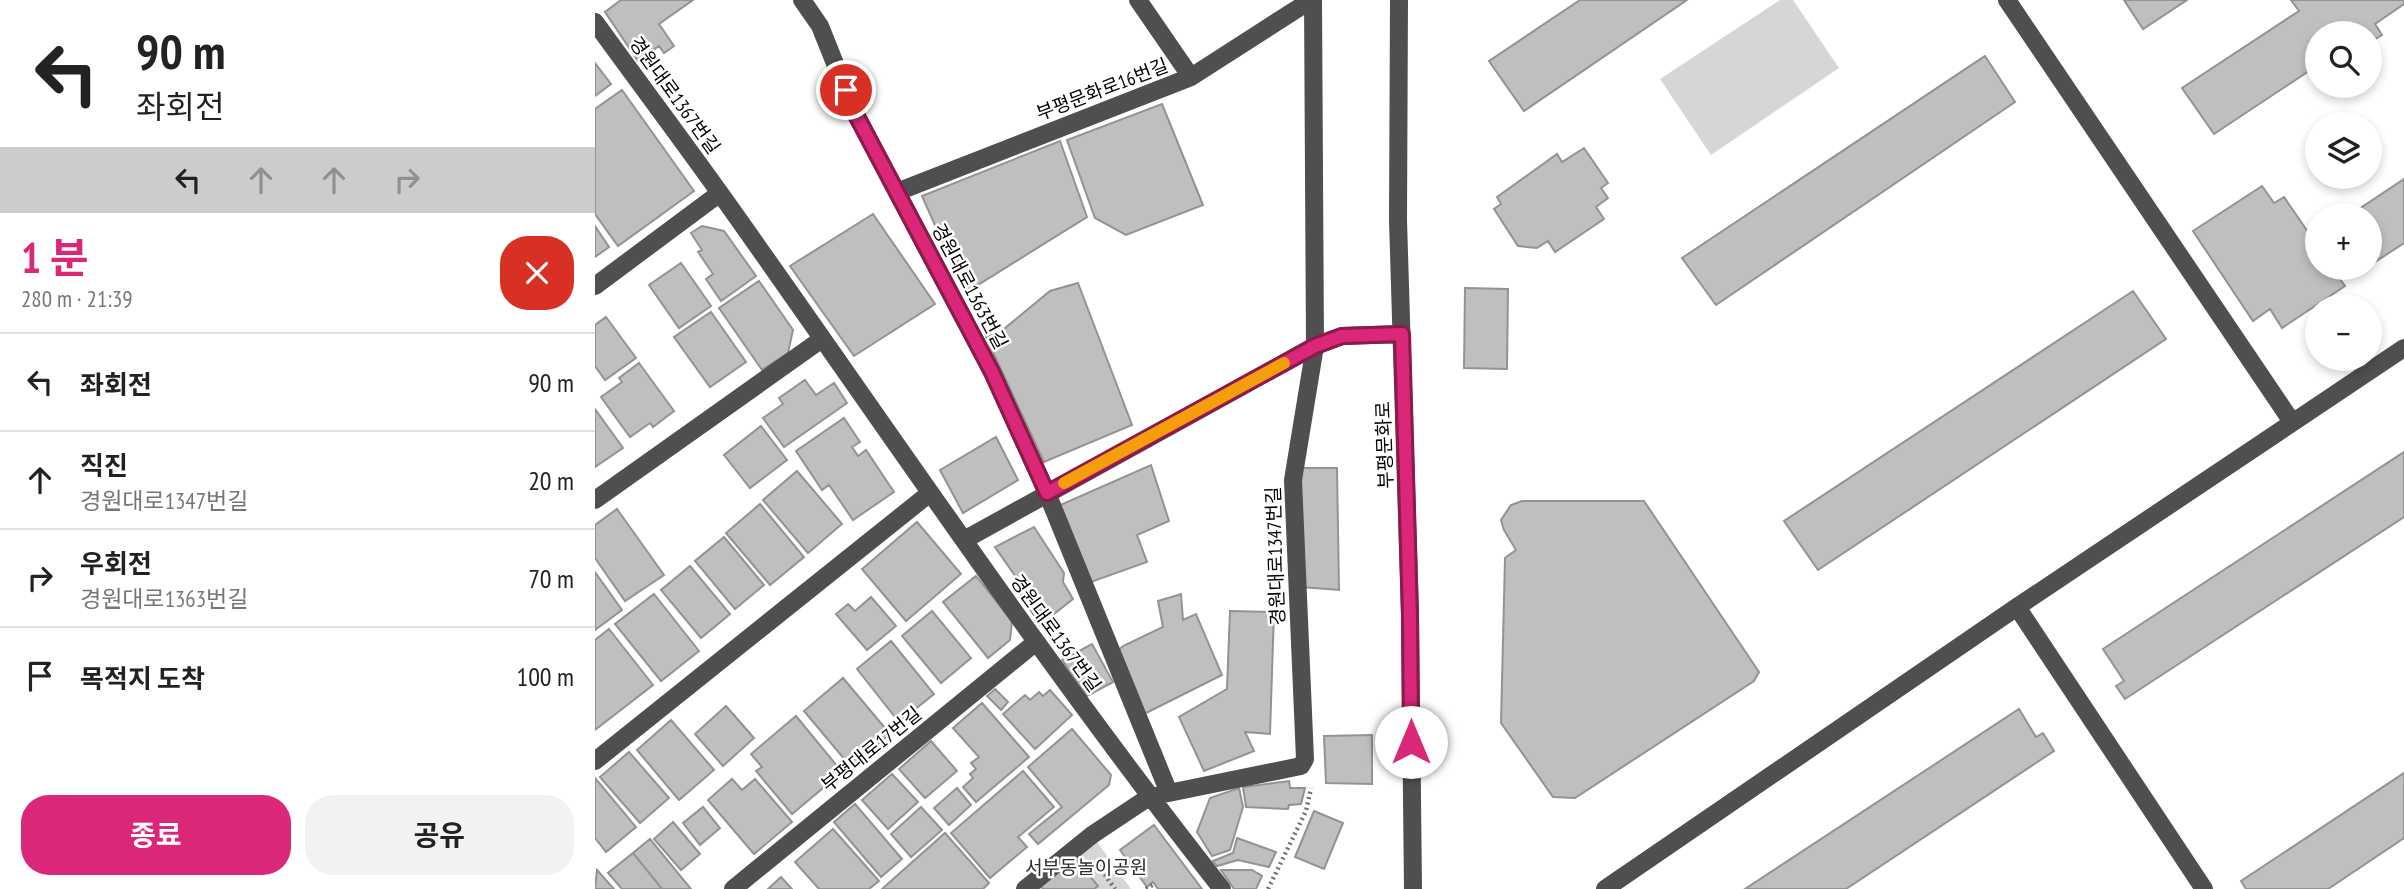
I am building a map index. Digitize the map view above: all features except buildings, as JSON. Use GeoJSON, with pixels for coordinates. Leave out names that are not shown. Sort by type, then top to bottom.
{"type":"FeatureCollection","features":[{"type":"Feature","properties":{"kind":"street","name":"경원대로1363번길"},"geometry":{"type":"LineString","coordinates":[[802,0],[820,26],[854,111],[992,372],[1047,493],[1169,793]]}},
{"type":"Feature","properties":{"kind":"street"},"geometry":{"type":"LineString","coordinates":[[1138,0],[1191,76]]}},
{"type":"Feature","properties":{"kind":"street","name":"부평문화로16번길"},"geometry":{"type":"LineString","coordinates":[[897,192],[1191,76],[1312,0]]}},
{"type":"Feature","properties":{"kind":"street","name":"경원대로1347번길"},"geometry":{"type":"LineString","coordinates":[[1301,766],[1305,759],[1293,480],[1315,346],[1312,0]]}},
{"type":"Feature","properties":{"kind":"street","name":"부평문화로"},"geometry":{"type":"LineString","coordinates":[[1399,0],[1398,220],[1410,615],[1412,889]]}},
{"type":"Feature","properties":{"kind":"street"},"geometry":{"type":"LineString","coordinates":[[2007,0],[2292,422]]}},
{"type":"Feature","properties":{"kind":"street","name":"경원대로1367번길"},"geometry":{"type":"LineString","coordinates":[[595,22],[720,193],[1036,642],[1149,797],[1221,889]]}},
{"type":"Feature","properties":{"kind":"street"},"geometry":{"type":"LineString","coordinates":[[595,286],[720,193]]}},
{"type":"Feature","properties":{"kind":"street"},"geometry":{"type":"LineString","coordinates":[[964,540],[1315,346],[1342,336],[1402,334]]}},
{"type":"Feature","properties":{"kind":"street"},"geometry":{"type":"LineString","coordinates":[[598,498],[822,339]]}},
{"type":"Feature","properties":{"kind":"street"},"geometry":{"type":"LineString","coordinates":[[1605,889],[2017,607],[2404,348]]}},
{"type":"Feature","properties":{"kind":"street"},"geometry":{"type":"LineString","coordinates":[[595,761],[930,493]]}},
{"type":"Feature","properties":{"kind":"street"},"geometry":{"type":"LineString","coordinates":[[2017,607],[2204,889]]}},
{"type":"Feature","properties":{"kind":"street","name":"부평대로17번길"},"geometry":{"type":"LineString","coordinates":[[733,889],[1036,642]]}},
{"type":"Feature","properties":{"kind":"street"},"geometry":{"type":"LineString","coordinates":[[1025,889],[1131,807],[1149,797],[1301,766]]}},
{"type":"Feature","properties":{"kind":"path"},"geometry":{"type":"LineString","coordinates":[[1268,889],[1305,811],[1312,790],[1301,766]]}},
{"type":"Feature","properties":{"kind":"path"},"geometry":{"type":"LineString","coordinates":[[1082,844],[1115,889]]}},
{"type":"Feature","properties":{"kind":"path"},"geometry":{"type":"LineString","coordinates":[[1146,889],[1154,884]]}},
{"type":"Feature","properties":{"kind":"green space"},"geometry":{"type":"Polygon","coordinates":[[[1780,0],[1793,0],[1839,68],[1711,155],[1660,79],[1780,0]]]}},
{"type":"Feature","properties":{"kind":"green space","name":"서부동놀이공원"},"geometry":{"type":"Polygon","coordinates":[[[1092,835],[1131,889],[1025,889],[1092,835]]]}},
{"type":"Feature","properties":{"kind":"slow traffic"},"geometry":{"type":"LineString","coordinates":[[1064,483],[1284,363]]}},
{"type":"Feature","properties":{"kind":"route"},"geometry":{"type":"LineString","coordinates":[[846,90],[854,111],[992,372],[1047,493],[1315,346],[1342,336],[1402,334],[1411,742]]}}]}
